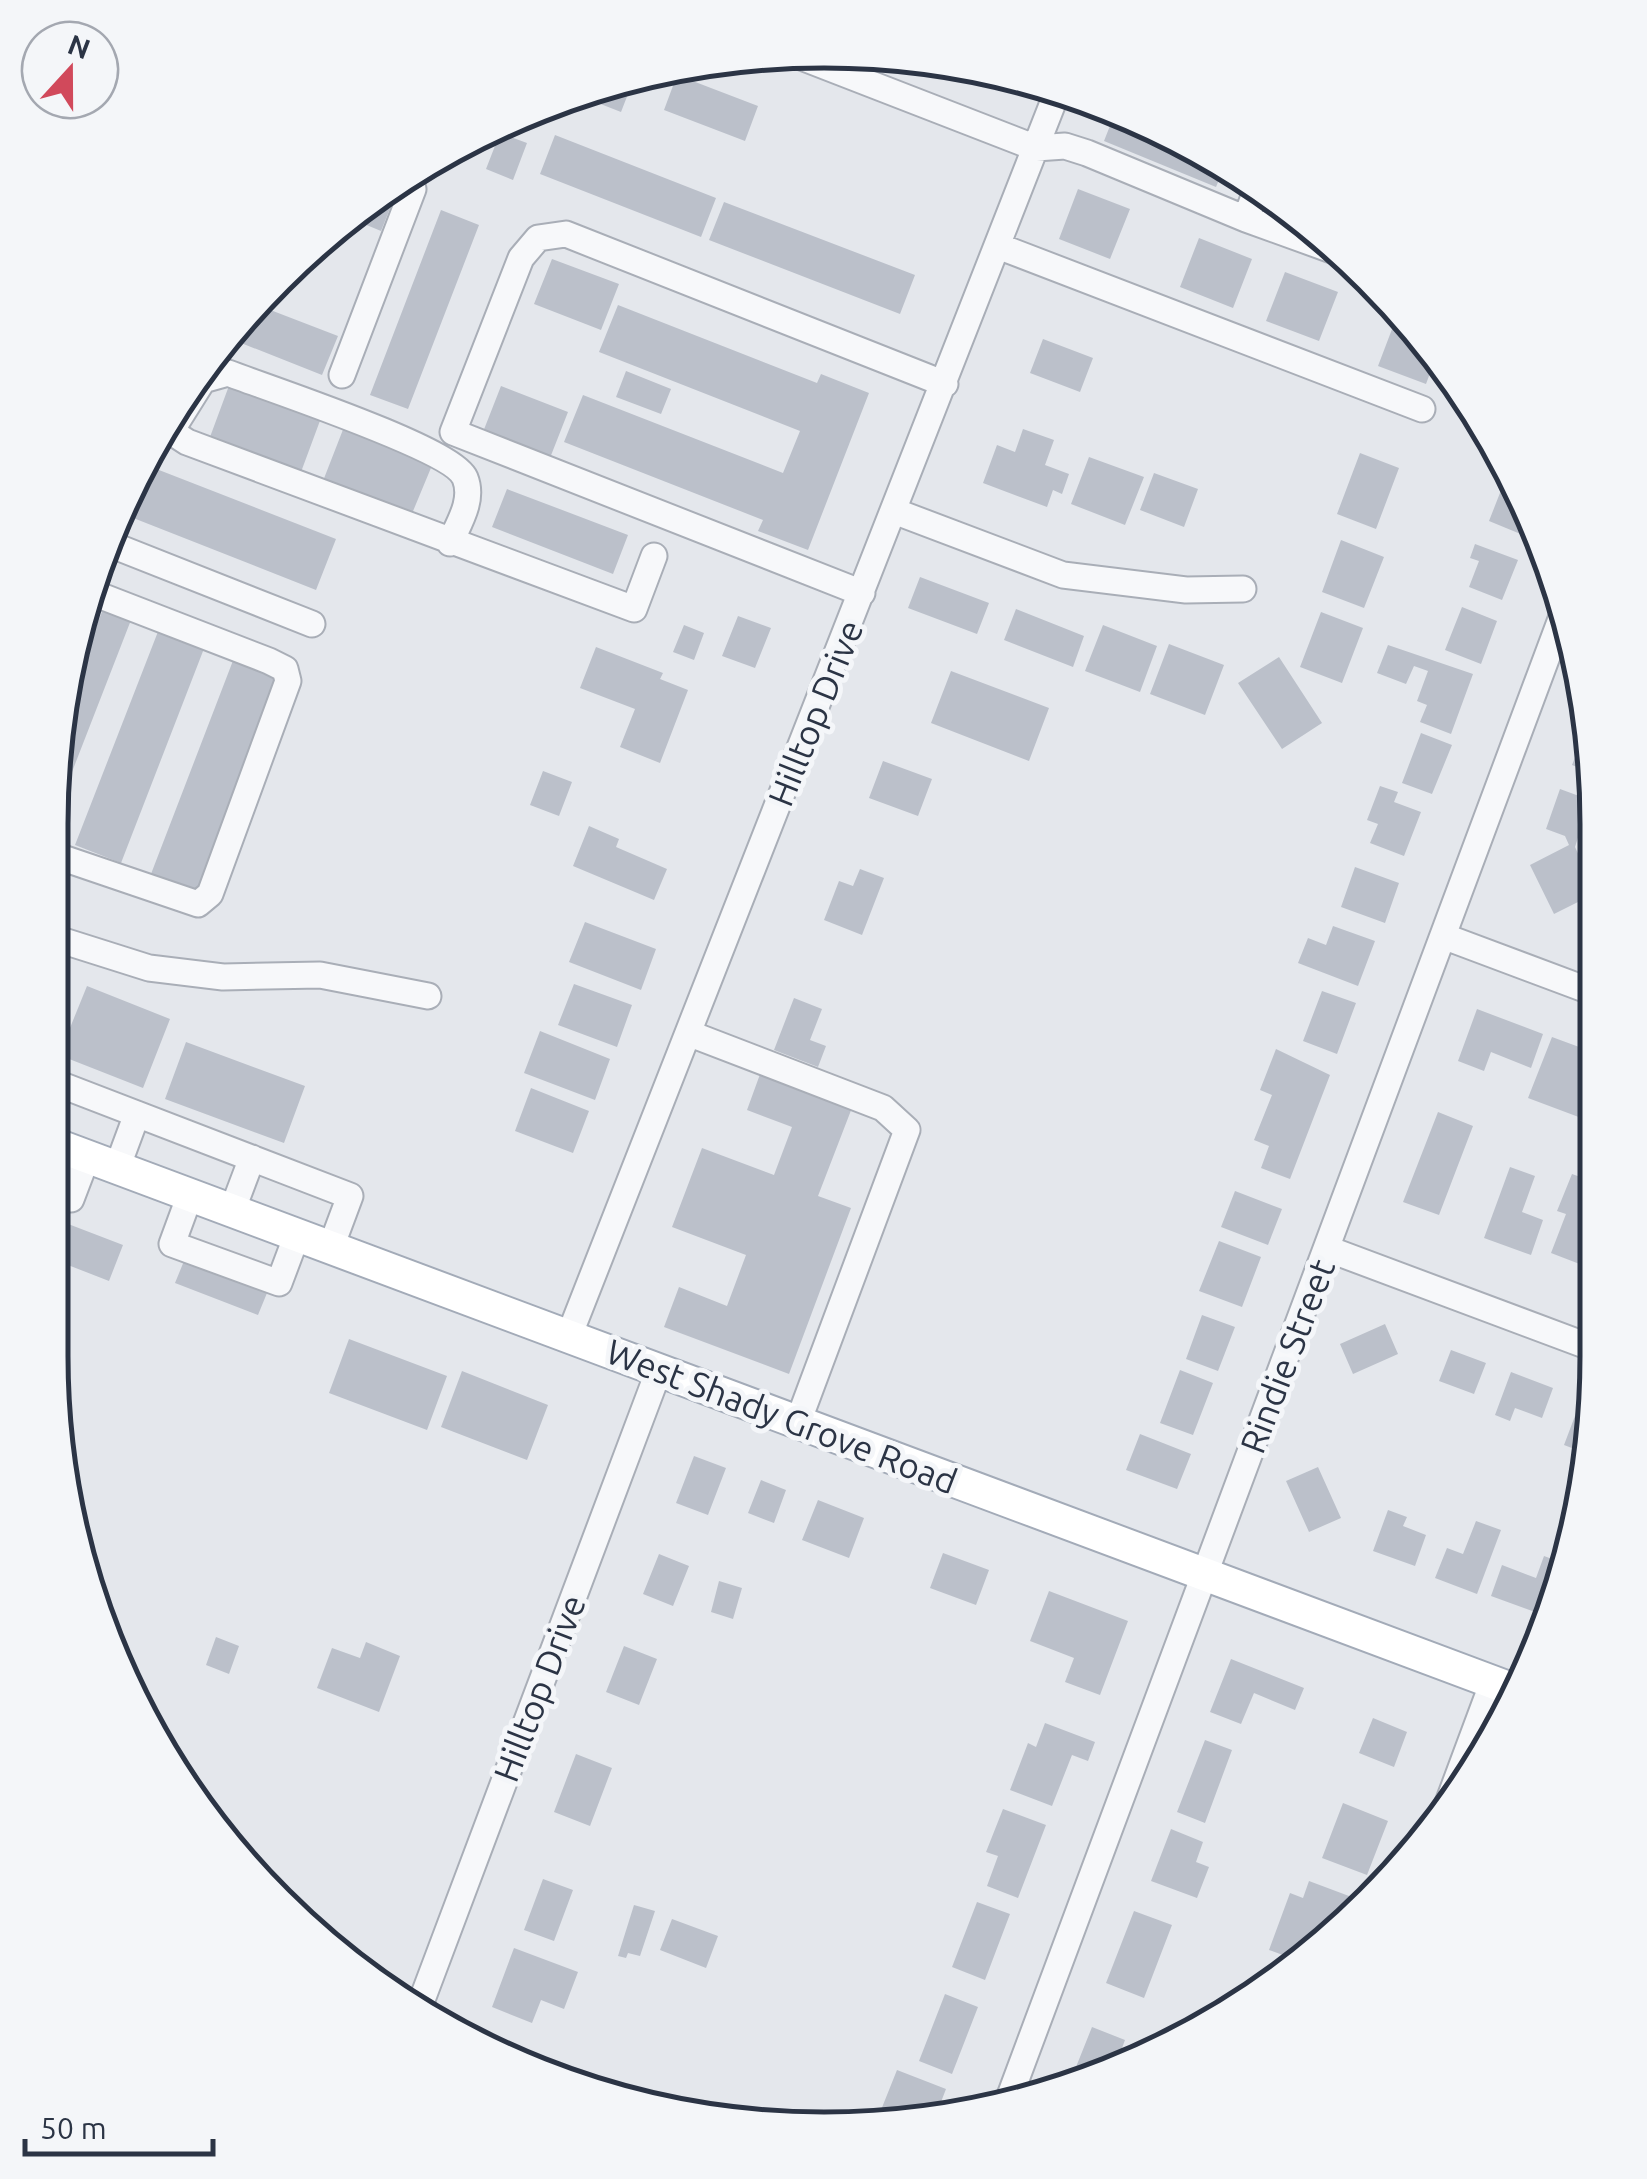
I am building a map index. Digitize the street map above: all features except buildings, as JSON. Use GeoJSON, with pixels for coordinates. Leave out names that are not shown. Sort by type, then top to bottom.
{"type":"FeatureCollection","features":[{"type":"Feature","properties":{"kind":"main road","name":"West Shady Grove Road"},"geometry":{"type":"LineString","coordinates":[[68,1150],[1504,1686]]}},
{"type":"Feature","properties":{"kind":"street"},"geometry":{"type":"LineString","coordinates":[[830,68],[1036,148],[1065,146],[1302,239]]}},
{"type":"Feature","properties":{"kind":"street","name":"Hilltop Drive"},"geometry":{"type":"LineString","coordinates":[[569,1336],[1053,104]]}},
{"type":"Feature","properties":{"kind":"street"},"geometry":{"type":"LineString","coordinates":[[342,375],[412,190]]}},
{"type":"Feature","properties":{"kind":"street"},"geometry":{"type":"LineString","coordinates":[[1246,218],[1252,201]]}},
{"type":"Feature","properties":{"kind":"street"},"geometry":{"type":"LineString","coordinates":[[862,593],[453,432],[521,258],[538,238],[566,234],[945,384]]}},
{"type":"Feature","properties":{"kind":"street"},"geometry":{"type":"LineString","coordinates":[[998,246],[1422,409]]}},
{"type":"Feature","properties":{"kind":"street"},"geometry":{"type":"LineString","coordinates":[[214,377],[228,373],[430,450],[463,473],[469,490],[450,543]]}},
{"type":"Feature","properties":{"kind":"street"},"geometry":{"type":"LineString","coordinates":[[176,434],[187,442],[450,543],[634,609],[654,556]]}},
{"type":"Feature","properties":{"kind":"street"},"geometry":{"type":"LineString","coordinates":[[894,511],[1063,574],[1186,590],[1243,589]]}},
{"type":"Feature","properties":{"kind":"street"},"geometry":{"type":"LineString","coordinates":[[120,548],[312,624]]}},
{"type":"Feature","properties":{"kind":"street"},"geometry":{"type":"LineString","coordinates":[[68,859],[198,904],[210,894],[288,681],[285,670],[269,661],[103,597]]}},
{"type":"Feature","properties":{"kind":"street","name":"Rindie Street"},"geometry":{"type":"LineString","coordinates":[[1013,2087],[1555,634]]}},
{"type":"Feature","properties":{"kind":"street"},"geometry":{"type":"LineString","coordinates":[[1443,936],[1580,988]]}},
{"type":"Feature","properties":{"kind":"street"},"geometry":{"type":"LineString","coordinates":[[68,942],[149,968],[222,978],[320,975],[428,996]]}},
{"type":"Feature","properties":{"kind":"street"},"geometry":{"type":"LineString","coordinates":[[688,1033],[883,1108],[907,1130],[798,1422]]}},
{"type":"Feature","properties":{"kind":"street"},"geometry":{"type":"LineString","coordinates":[[68,1088],[350,1196],[331,1248]]}},
{"type":"Feature","properties":{"kind":"street"},"geometry":{"type":"LineString","coordinates":[[68,1198],[102,1163],[137,1114]]}},
{"type":"Feature","properties":{"kind":"street"},"geometry":{"type":"LineString","coordinates":[[232,1210],[252,1158]]}},
{"type":"Feature","properties":{"kind":"street"},"geometry":{"type":"LineString","coordinates":[[190,1195],[172,1244],[279,1284],[297,1235]]}},
{"type":"Feature","properties":{"kind":"street"},"geometry":{"type":"LineString","coordinates":[[1328,1249],[1580,1343]]}},
{"type":"Feature","properties":{"kind":"street","name":"Hilltop Drive"},"geometry":{"type":"LineString","coordinates":[[423,1997],[659,1370]]}}]}
